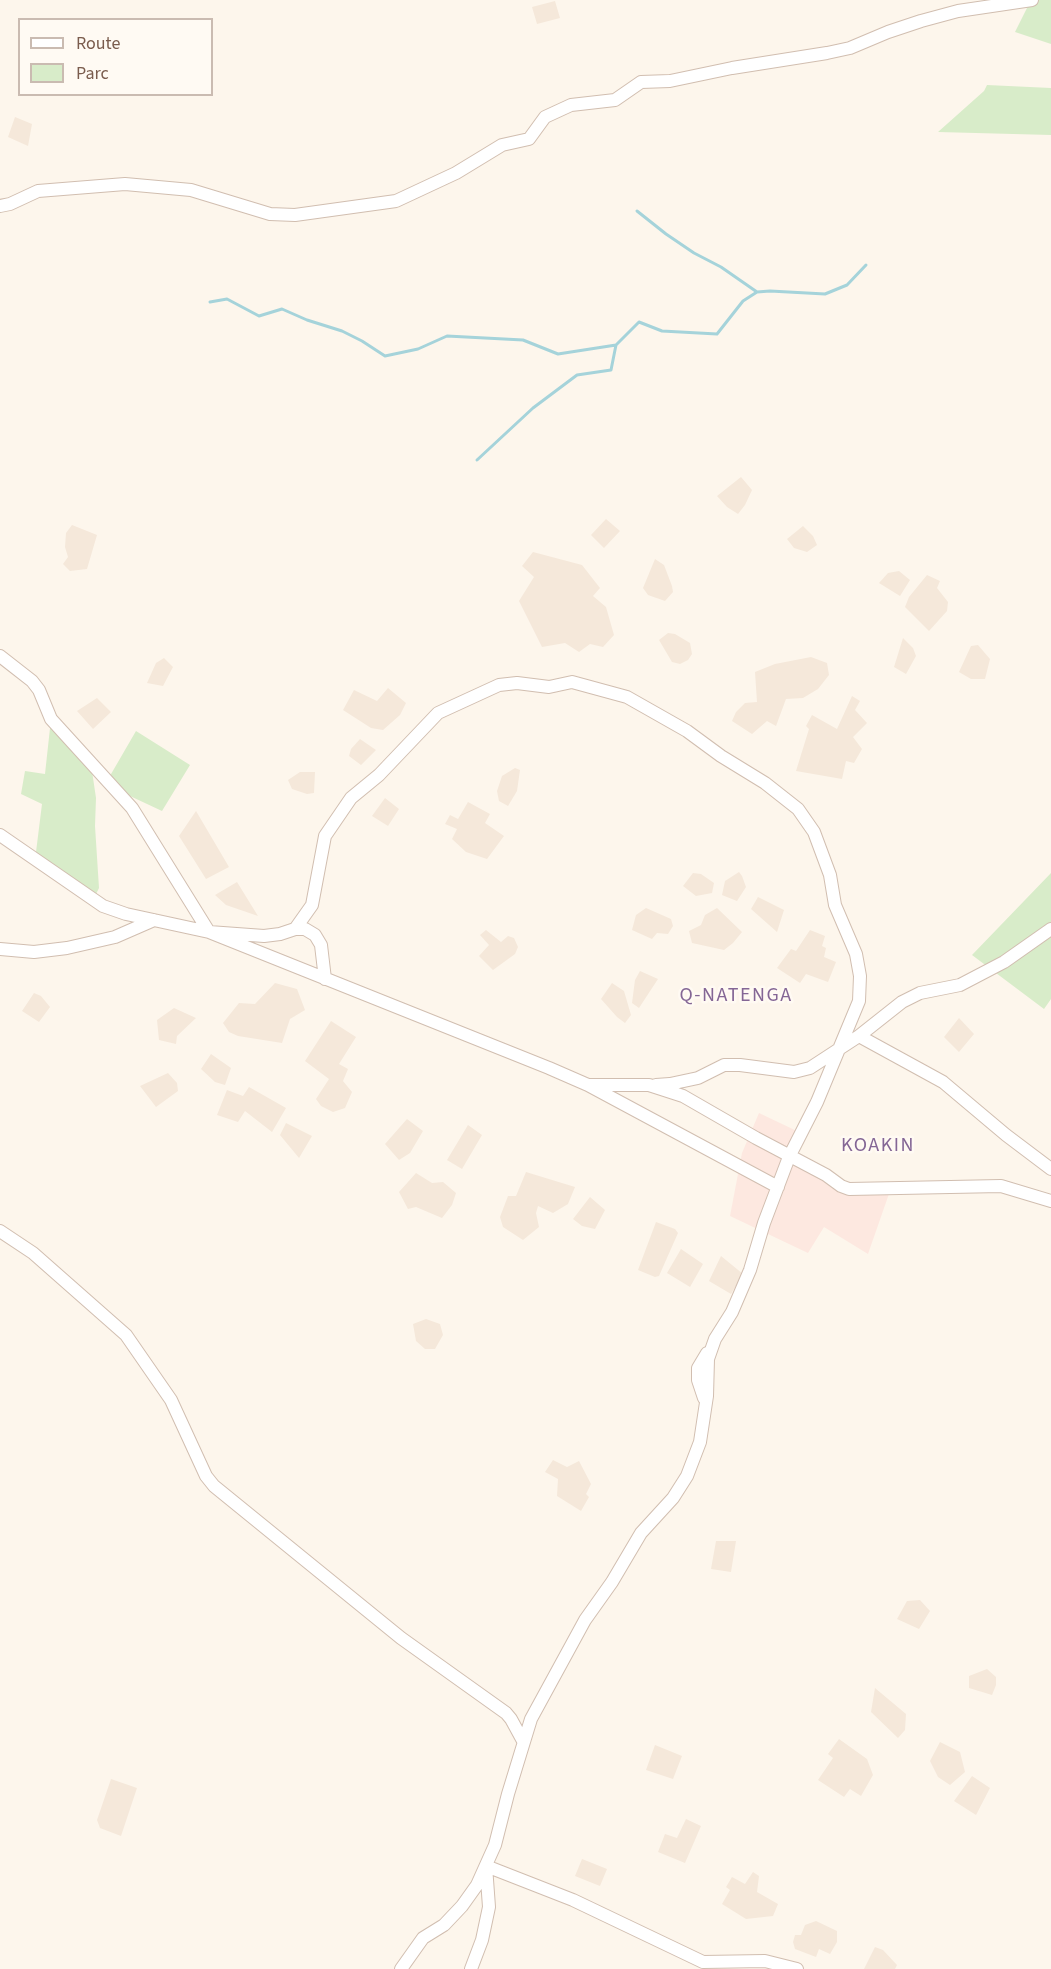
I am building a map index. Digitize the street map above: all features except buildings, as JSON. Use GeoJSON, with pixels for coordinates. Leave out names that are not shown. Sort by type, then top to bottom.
{"type":"FeatureCollection","features":[{"type":"Feature","properties":{"kind":"street"},"geometry":{"type":"LineString","coordinates":[[0,206],[10,204],[38,191],[125,184],[192,189],[270,214],[295,214],[396,201],[456,173],[502,145],[529,140],[546,117],[571,105],[615,100],[641,82],[670,81],[732,68],[826,54],[849,48],[921,21],[958,11],[1032,0]]}},
{"type":"Feature","properties":{"kind":"street"},"geometry":{"type":"LineString","coordinates":[[0,656],[32,681],[39,690],[51,719],[132,808],[209,932],[588,1085],[778,1187]]}},
{"type":"Feature","properties":{"kind":"street"},"geometry":{"type":"LineString","coordinates":[[295,929],[312,905],[325,836],[351,798],[379,775],[438,713],[499,685],[517,683],[549,687],[572,682],[627,696],[687,730],[798,808],[814,832],[830,875],[835,905],[856,954],[860,976],[859,1001],[817,1102],[789,1157],[750,1270],[732,1312],[715,1339],[708,1359],[706,1405],[700,1442],[687,1476],[673,1498],[641,1533],[612,1582],[585,1620],[531,1719],[495,1845],[477,1885],[444,1925],[423,1938],[401,1969]]}},
{"type":"Feature","properties":{"kind":"street"},"geometry":{"type":"LineString","coordinates":[[0,835],[103,906],[126,914],[209,932],[264,936],[305,929],[315,935],[321,945],[325,979]]}},
{"type":"Feature","properties":{"kind":"street"},"geometry":{"type":"LineString","coordinates":[[0,949],[34,952],[67,948],[115,937],[154,920]]}},
{"type":"Feature","properties":{"kind":"street"},"geometry":{"type":"LineString","coordinates":[[588,1085],[670,1084],[698,1077],[723,1065],[794,1072],[810,1068],[859,1036],[902,1002],[920,993],[960,985],[1004,962],[1051,929]]}},
{"type":"Feature","properties":{"kind":"street"},"geometry":{"type":"LineString","coordinates":[[859,1036],[943,1082],[1051,1169]]}},
{"type":"Feature","properties":{"kind":"street"},"geometry":{"type":"LineString","coordinates":[[649,1085],[683,1096],[849,1189],[1001,1186],[1051,1201]]}},
{"type":"Feature","properties":{"kind":"street"},"geometry":{"type":"LineString","coordinates":[[0,1231],[33,1253],[126,1335],[171,1400],[206,1476],[214,1486],[401,1638],[506,1713],[512,1719],[524,1741]]}},
{"type":"Feature","properties":{"kind":"street"},"geometry":{"type":"LineString","coordinates":[[471,1969],[482,1940],[489,1907],[486,1866]]}},
{"type":"Feature","properties":{"kind":"street"},"geometry":{"type":"LineString","coordinates":[[486,1866],[573,1900],[703,1962],[765,1961],[797,1969]]}},
{"type":"Feature","properties":{"kind":"shaded area"},"geometry":{"type":"Polygon","coordinates":[[[555,1],[560,18],[537,24],[532,7],[555,1]]]}},
{"type":"Feature","properties":{"kind":"shaded area"},"geometry":{"type":"Polygon","coordinates":[[[15,117],[32,124],[28,146],[8,137],[15,117]]]}},
{"type":"Feature","properties":{"kind":"shaded area"},"geometry":{"type":"Polygon","coordinates":[[[741,477],[752,490],[738,514],[727,507],[717,496],[741,477]]]}},
{"type":"Feature","properties":{"kind":"shaded area"},"geometry":{"type":"Polygon","coordinates":[[[606,519],[620,531],[604,548],[591,535],[606,519]]]}},
{"type":"Feature","properties":{"kind":"shaded area"},"geometry":{"type":"Polygon","coordinates":[[[72,525],[97,535],[87,569],[70,571],[63,564],[68,557],[65,547],[66,533],[72,525]]]}},
{"type":"Feature","properties":{"kind":"shaded area"},"geometry":{"type":"Polygon","coordinates":[[[803,526],[813,536],[817,545],[807,552],[794,548],[787,539],[803,526]]]}},
{"type":"Feature","properties":{"kind":"shaded area"},"geometry":{"type":"Polygon","coordinates":[[[533,552],[582,565],[600,588],[593,596],[606,607],[614,635],[603,647],[590,644],[579,652],[565,643],[542,647],[519,601],[534,577],[522,566],[533,552]]]}},
{"type":"Feature","properties":{"kind":"shaded area"},"geometry":{"type":"Polygon","coordinates":[[[655,559],[664,565],[672,586],[673,592],[665,601],[648,595],[643,588],[655,559]]]}},
{"type":"Feature","properties":{"kind":"shaded area"},"geometry":{"type":"Polygon","coordinates":[[[899,571],[910,580],[900,596],[879,583],[888,573],[899,571]]]}},
{"type":"Feature","properties":{"kind":"shaded area"},"geometry":{"type":"Polygon","coordinates":[[[927,575],[940,581],[937,588],[948,602],[947,611],[929,631],[905,607],[909,597],[927,575]]]}},
{"type":"Feature","properties":{"kind":"shaded area"},"geometry":{"type":"Polygon","coordinates":[[[668,633],[675,634],[690,643],[692,654],[688,660],[680,664],[672,662],[659,640],[668,633]]]}},
{"type":"Feature","properties":{"kind":"shaded area"},"geometry":{"type":"Polygon","coordinates":[[[903,638],[913,648],[916,656],[906,674],[894,667],[903,638]]]}},
{"type":"Feature","properties":{"kind":"shaded area"},"geometry":{"type":"Polygon","coordinates":[[[978,645],[990,659],[985,679],[971,679],[959,672],[971,646],[978,645]]]}},
{"type":"Feature","properties":{"kind":"shaded area"},"geometry":{"type":"Polygon","coordinates":[[[811,657],[827,663],[829,675],[818,689],[803,698],[786,699],[776,726],[767,721],[752,734],[732,721],[736,712],[745,703],[757,702],[755,672],[775,664],[811,657]]]}},
{"type":"Feature","properties":{"kind":"shaded area"},"geometry":{"type":"Polygon","coordinates":[[[164,658],[173,667],[163,686],[147,683],[156,663],[164,658]]]}},
{"type":"Feature","properties":{"kind":"shaded area"},"geometry":{"type":"Polygon","coordinates":[[[388,688],[406,703],[400,715],[383,730],[371,728],[343,710],[354,690],[377,701],[388,688]]]}},
{"type":"Feature","properties":{"kind":"shaded area"},"geometry":{"type":"Polygon","coordinates":[[[852,696],[860,701],[855,710],[867,723],[853,737],[862,749],[854,763],[846,761],[842,779],[796,771],[809,729],[806,726],[812,715],[837,729],[852,696]]]}},
{"type":"Feature","properties":{"kind":"shaded area"},"geometry":{"type":"Polygon","coordinates":[[[97,698],[111,712],[93,729],[77,711],[97,698]]]}},
{"type":"Feature","properties":{"kind":"shaded area"},"geometry":{"type":"Polygon","coordinates":[[[360,739],[376,750],[361,765],[349,756],[351,749],[360,739]]]}},
{"type":"Feature","properties":{"kind":"shaded area"},"geometry":{"type":"Polygon","coordinates":[[[515,768],[520,770],[517,791],[508,806],[499,801],[497,791],[502,776],[515,768]]]}},
{"type":"Feature","properties":{"kind":"shaded area"},"geometry":{"type":"Polygon","coordinates":[[[300,772],[315,772],[314,793],[307,794],[292,789],[288,780],[300,772]]]}},
{"type":"Feature","properties":{"kind":"shaded area"},"geometry":{"type":"Polygon","coordinates":[[[385,798],[399,809],[388,826],[372,816],[385,798]]]}},
{"type":"Feature","properties":{"kind":"shaded area"},"geometry":{"type":"Polygon","coordinates":[[[468,802],[490,814],[485,823],[504,836],[487,859],[466,852],[452,839],[457,829],[445,824],[450,815],[458,819],[468,802]]]}},
{"type":"Feature","properties":{"kind":"shaded area"},"geometry":{"type":"Polygon","coordinates":[[[196,811],[229,867],[206,879],[179,836],[196,811]]]}},
{"type":"Feature","properties":{"kind":"shaded area"},"geometry":{"type":"Polygon","coordinates":[[[739,872],[746,887],[737,901],[722,895],[725,881],[739,872]]]}},
{"type":"Feature","properties":{"kind":"shaded area"},"geometry":{"type":"Polygon","coordinates":[[[693,873],[701,874],[714,883],[712,893],[696,896],[683,886],[693,873]]]}},
{"type":"Feature","properties":{"kind":"shaded area"},"geometry":{"type":"Polygon","coordinates":[[[237,882],[258,916],[226,905],[215,895],[237,882]]]}},
{"type":"Feature","properties":{"kind":"shaded area"},"geometry":{"type":"Polygon","coordinates":[[[758,897],[784,910],[777,932],[751,909],[758,897]]]}},
{"type":"Feature","properties":{"kind":"shaded area"},"geometry":{"type":"Polygon","coordinates":[[[646,908],[671,919],[673,926],[668,934],[657,933],[652,939],[632,930],[636,915],[646,908]]]}},
{"type":"Feature","properties":{"kind":"shaded area"},"geometry":{"type":"Polygon","coordinates":[[[717,908],[742,932],[724,950],[692,943],[689,931],[701,925],[705,915],[717,908]]]}},
{"type":"Feature","properties":{"kind":"shaded area"},"geometry":{"type":"Polygon","coordinates":[[[486,930],[501,942],[508,936],[514,938],[518,947],[515,954],[493,970],[479,956],[489,945],[480,935],[486,930]]]}},
{"type":"Feature","properties":{"kind":"shaded area"},"geometry":{"type":"Polygon","coordinates":[[[810,930],[825,936],[822,946],[826,948],[824,957],[836,962],[828,982],[806,974],[800,983],[777,968],[791,949],[796,951],[810,930]]]}},
{"type":"Feature","properties":{"kind":"shaded area"},"geometry":{"type":"Polygon","coordinates":[[[640,971],[658,979],[639,1008],[632,1003],[635,980],[640,971]]]}},
{"type":"Feature","properties":{"kind":"shaded area"},"geometry":{"type":"Polygon","coordinates":[[[275,983],[297,989],[305,1010],[290,1019],[282,1043],[238,1036],[229,1032],[223,1023],[239,1003],[255,1004],[275,983]]]}},
{"type":"Feature","properties":{"kind":"shaded area"},"geometry":{"type":"Polygon","coordinates":[[[612,983],[624,991],[631,1015],[625,1023],[601,999],[612,983]]]}},
{"type":"Feature","properties":{"kind":"shaded area"},"geometry":{"type":"Polygon","coordinates":[[[34,993],[41,996],[50,1007],[39,1022],[22,1011],[34,993]]]}},
{"type":"Feature","properties":{"kind":"shaded area"},"geometry":{"type":"Polygon","coordinates":[[[174,1008],[196,1018],[177,1036],[176,1044],[159,1040],[157,1020],[174,1008]]]}},
{"type":"Feature","properties":{"kind":"shaded area"},"geometry":{"type":"Polygon","coordinates":[[[959,1018],[974,1034],[959,1052],[944,1037],[959,1018]]]}},
{"type":"Feature","properties":{"kind":"shaded area"},"geometry":{"type":"Polygon","coordinates":[[[331,1021],[356,1037],[339,1064],[348,1069],[343,1081],[352,1092],[345,1108],[333,1112],[321,1106],[316,1099],[329,1079],[305,1061],[331,1021]]]}},
{"type":"Feature","properties":{"kind":"shaded area"},"geometry":{"type":"Polygon","coordinates":[[[211,1054],[231,1068],[225,1085],[215,1082],[201,1069],[211,1054]]]}},
{"type":"Feature","properties":{"kind":"shaded area"},"geometry":{"type":"Polygon","coordinates":[[[168,1073],[177,1083],[178,1091],[156,1107],[140,1086],[168,1073]]]}},
{"type":"Feature","properties":{"kind":"shaded area"},"geometry":{"type":"Polygon","coordinates":[[[249,1087],[286,1108],[272,1132],[245,1111],[238,1122],[217,1115],[227,1090],[243,1096],[249,1087]]]}},
{"type":"Feature","properties":{"kind":"shaded area"},"geometry":{"type":"Polygon","coordinates":[[[759,1113],[801,1133],[790,1157],[841,1186],[891,1188],[868,1254],[824,1227],[808,1253],[730,1216],[742,1153],[759,1113]]]}},
{"type":"Feature","properties":{"kind":"shaded area"},"geometry":{"type":"Polygon","coordinates":[[[407,1119],[423,1131],[410,1153],[399,1160],[385,1144],[407,1119]]]}},
{"type":"Feature","properties":{"kind":"shaded area"},"geometry":{"type":"Polygon","coordinates":[[[286,1123],[312,1136],[299,1158],[280,1135],[286,1123]]]}},
{"type":"Feature","properties":{"kind":"shaded area"},"geometry":{"type":"Polygon","coordinates":[[[468,1125],[482,1135],[462,1169],[447,1160],[468,1125]]]}},
{"type":"Feature","properties":{"kind":"shaded area"},"geometry":{"type":"Polygon","coordinates":[[[526,1172],[575,1187],[568,1204],[553,1213],[538,1206],[536,1213],[539,1227],[523,1240],[503,1227],[500,1217],[508,1196],[516,1196],[526,1172]]]}},
{"type":"Feature","properties":{"kind":"shaded area"},"geometry":{"type":"Polygon","coordinates":[[[416,1173],[432,1183],[443,1182],[456,1193],[452,1205],[442,1218],[416,1207],[408,1209],[399,1192],[416,1173]]]}},
{"type":"Feature","properties":{"kind":"shaded area"},"geometry":{"type":"Polygon","coordinates":[[[590,1197],[605,1210],[595,1229],[582,1226],[573,1219],[590,1197]]]}},
{"type":"Feature","properties":{"kind":"shaded area"},"geometry":{"type":"Polygon","coordinates":[[[656,1222],[675,1229],[678,1233],[659,1276],[655,1277],[638,1270],[656,1222]]]}},
{"type":"Feature","properties":{"kind":"shaded area"},"geometry":{"type":"Polygon","coordinates":[[[681,1249],[703,1264],[690,1287],[667,1273],[681,1249]]]}},
{"type":"Feature","properties":{"kind":"shaded area"},"geometry":{"type":"Polygon","coordinates":[[[721,1256],[743,1274],[731,1294],[709,1281],[721,1256]]]}},
{"type":"Feature","properties":{"kind":"shaded area"},"geometry":{"type":"Polygon","coordinates":[[[426,1319],[440,1324],[443,1335],[435,1349],[425,1349],[416,1341],[413,1324],[426,1319]]]}},
{"type":"Feature","properties":{"kind":"shaded area"},"geometry":{"type":"Polygon","coordinates":[[[553,1460],[567,1467],[579,1461],[591,1484],[586,1494],[589,1497],[581,1511],[557,1496],[558,1479],[545,1472],[553,1460]]]}},
{"type":"Feature","properties":{"kind":"shaded area"},"geometry":{"type":"Polygon","coordinates":[[[716,1541],[736,1541],[731,1572],[711,1569],[716,1541]]]}},
{"type":"Feature","properties":{"kind":"shaded area"},"geometry":{"type":"Polygon","coordinates":[[[920,1600],[930,1611],[919,1629],[897,1619],[907,1601],[920,1600]]]}},
{"type":"Feature","properties":{"kind":"shaded area"},"geometry":{"type":"Polygon","coordinates":[[[987,1669],[996,1677],[992,1695],[969,1688],[969,1676],[987,1669]]]}},
{"type":"Feature","properties":{"kind":"shaded area"},"geometry":{"type":"Polygon","coordinates":[[[875,1688],[906,1714],[905,1730],[898,1738],[871,1712],[875,1688]]]}},
{"type":"Feature","properties":{"kind":"shaded area"},"geometry":{"type":"Polygon","coordinates":[[[839,1739],[867,1759],[873,1775],[861,1796],[850,1789],[844,1797],[818,1780],[833,1758],[828,1754],[839,1739]]]}},
{"type":"Feature","properties":{"kind":"shaded area"},"geometry":{"type":"Polygon","coordinates":[[[940,1742],[960,1752],[965,1772],[950,1785],[938,1777],[930,1761],[940,1742]]]}},
{"type":"Feature","properties":{"kind":"shaded area"},"geometry":{"type":"Polygon","coordinates":[[[655,1745],[682,1756],[673,1779],[646,1770],[655,1745]]]}},
{"type":"Feature","properties":{"kind":"shaded area"},"geometry":{"type":"Polygon","coordinates":[[[972,1776],[990,1788],[976,1815],[954,1801],[972,1776]]]}},
{"type":"Feature","properties":{"kind":"shaded area"},"geometry":{"type":"Polygon","coordinates":[[[111,1779],[137,1788],[121,1836],[100,1828],[97,1820],[111,1779]]]}},
{"type":"Feature","properties":{"kind":"shaded area"},"geometry":{"type":"Polygon","coordinates":[[[686,1819],[701,1826],[685,1863],[658,1852],[665,1834],[677,1838],[686,1819]]]}},
{"type":"Feature","properties":{"kind":"shaded area"},"geometry":{"type":"Polygon","coordinates":[[[582,1859],[607,1869],[600,1886],[575,1876],[582,1859]]]}},
{"type":"Feature","properties":{"kind":"shaded area"},"geometry":{"type":"Polygon","coordinates":[[[753,1872],[759,1876],[757,1892],[778,1904],[773,1916],[746,1919],[722,1904],[730,1890],[726,1887],[732,1877],[745,1884],[753,1872]]]}},
{"type":"Feature","properties":{"kind":"shaded area"},"geometry":{"type":"Polygon","coordinates":[[[816,1921],[837,1931],[837,1942],[830,1954],[819,1949],[816,1957],[795,1949],[793,1942],[795,1935],[801,1935],[805,1925],[816,1921]]]}},
{"type":"Feature","properties":{"kind":"shaded area"},"geometry":{"type":"Polygon","coordinates":[[[875,1947],[883,1950],[897,1965],[895,1969],[864,1969],[875,1947]]]}},
{"type":"Feature","properties":{"kind":"green space"},"geometry":{"type":"Polygon","coordinates":[[[1031,0],[1051,0],[1051,44],[1015,32],[1031,0]]]}},
{"type":"Feature","properties":{"kind":"green space"},"geometry":{"type":"Polygon","coordinates":[[[987,85],[1051,88],[1051,135],[938,132],[984,91],[987,85]]]}},
{"type":"Feature","properties":{"kind":"green space"},"geometry":{"type":"Polygon","coordinates":[[[51,719],[92,771],[96,798],[95,826],[99,888],[93,900],[35,860],[42,804],[21,794],[25,771],[45,774],[51,719]]]}},
{"type":"Feature","properties":{"kind":"green space"},"geometry":{"type":"Polygon","coordinates":[[[136,731],[190,765],[162,811],[115,789],[107,781],[136,731]]]}},
{"type":"Feature","properties":{"kind":"green space"},"geometry":{"type":"Polygon","coordinates":[[[1051,873],[1051,999],[1044,1009],[972,955],[1051,873]]]}},
{"type":"Feature","properties":{"kind":"waterway"},"geometry":{"type":"LineString","coordinates":[[637,211],[694,253],[721,267],[757,292]]}},
{"type":"Feature","properties":{"kind":"waterway"},"geometry":{"type":"LineString","coordinates":[[210,302],[227,299],[259,316],[282,309],[342,331],[385,356],[418,349],[447,336],[523,340],[558,354],[616,345],[639,322],[662,331],[717,334],[743,301],[757,292],[825,294],[847,285],[866,265]]}},
{"type":"Feature","properties":{"kind":"waterway"},"geometry":{"type":"LineString","coordinates":[[477,460],[533,408],[577,375],[611,370],[616,345]]}},
{"type":"Feature","properties":{"kind":"district","name":"Q-NATENGA"},"geometry":{"type":"Point","coordinates":[736,997]}},
{"type":"Feature","properties":{"kind":"district","name":"KOAKIN"},"geometry":{"type":"Point","coordinates":[878,1147]}}]}
